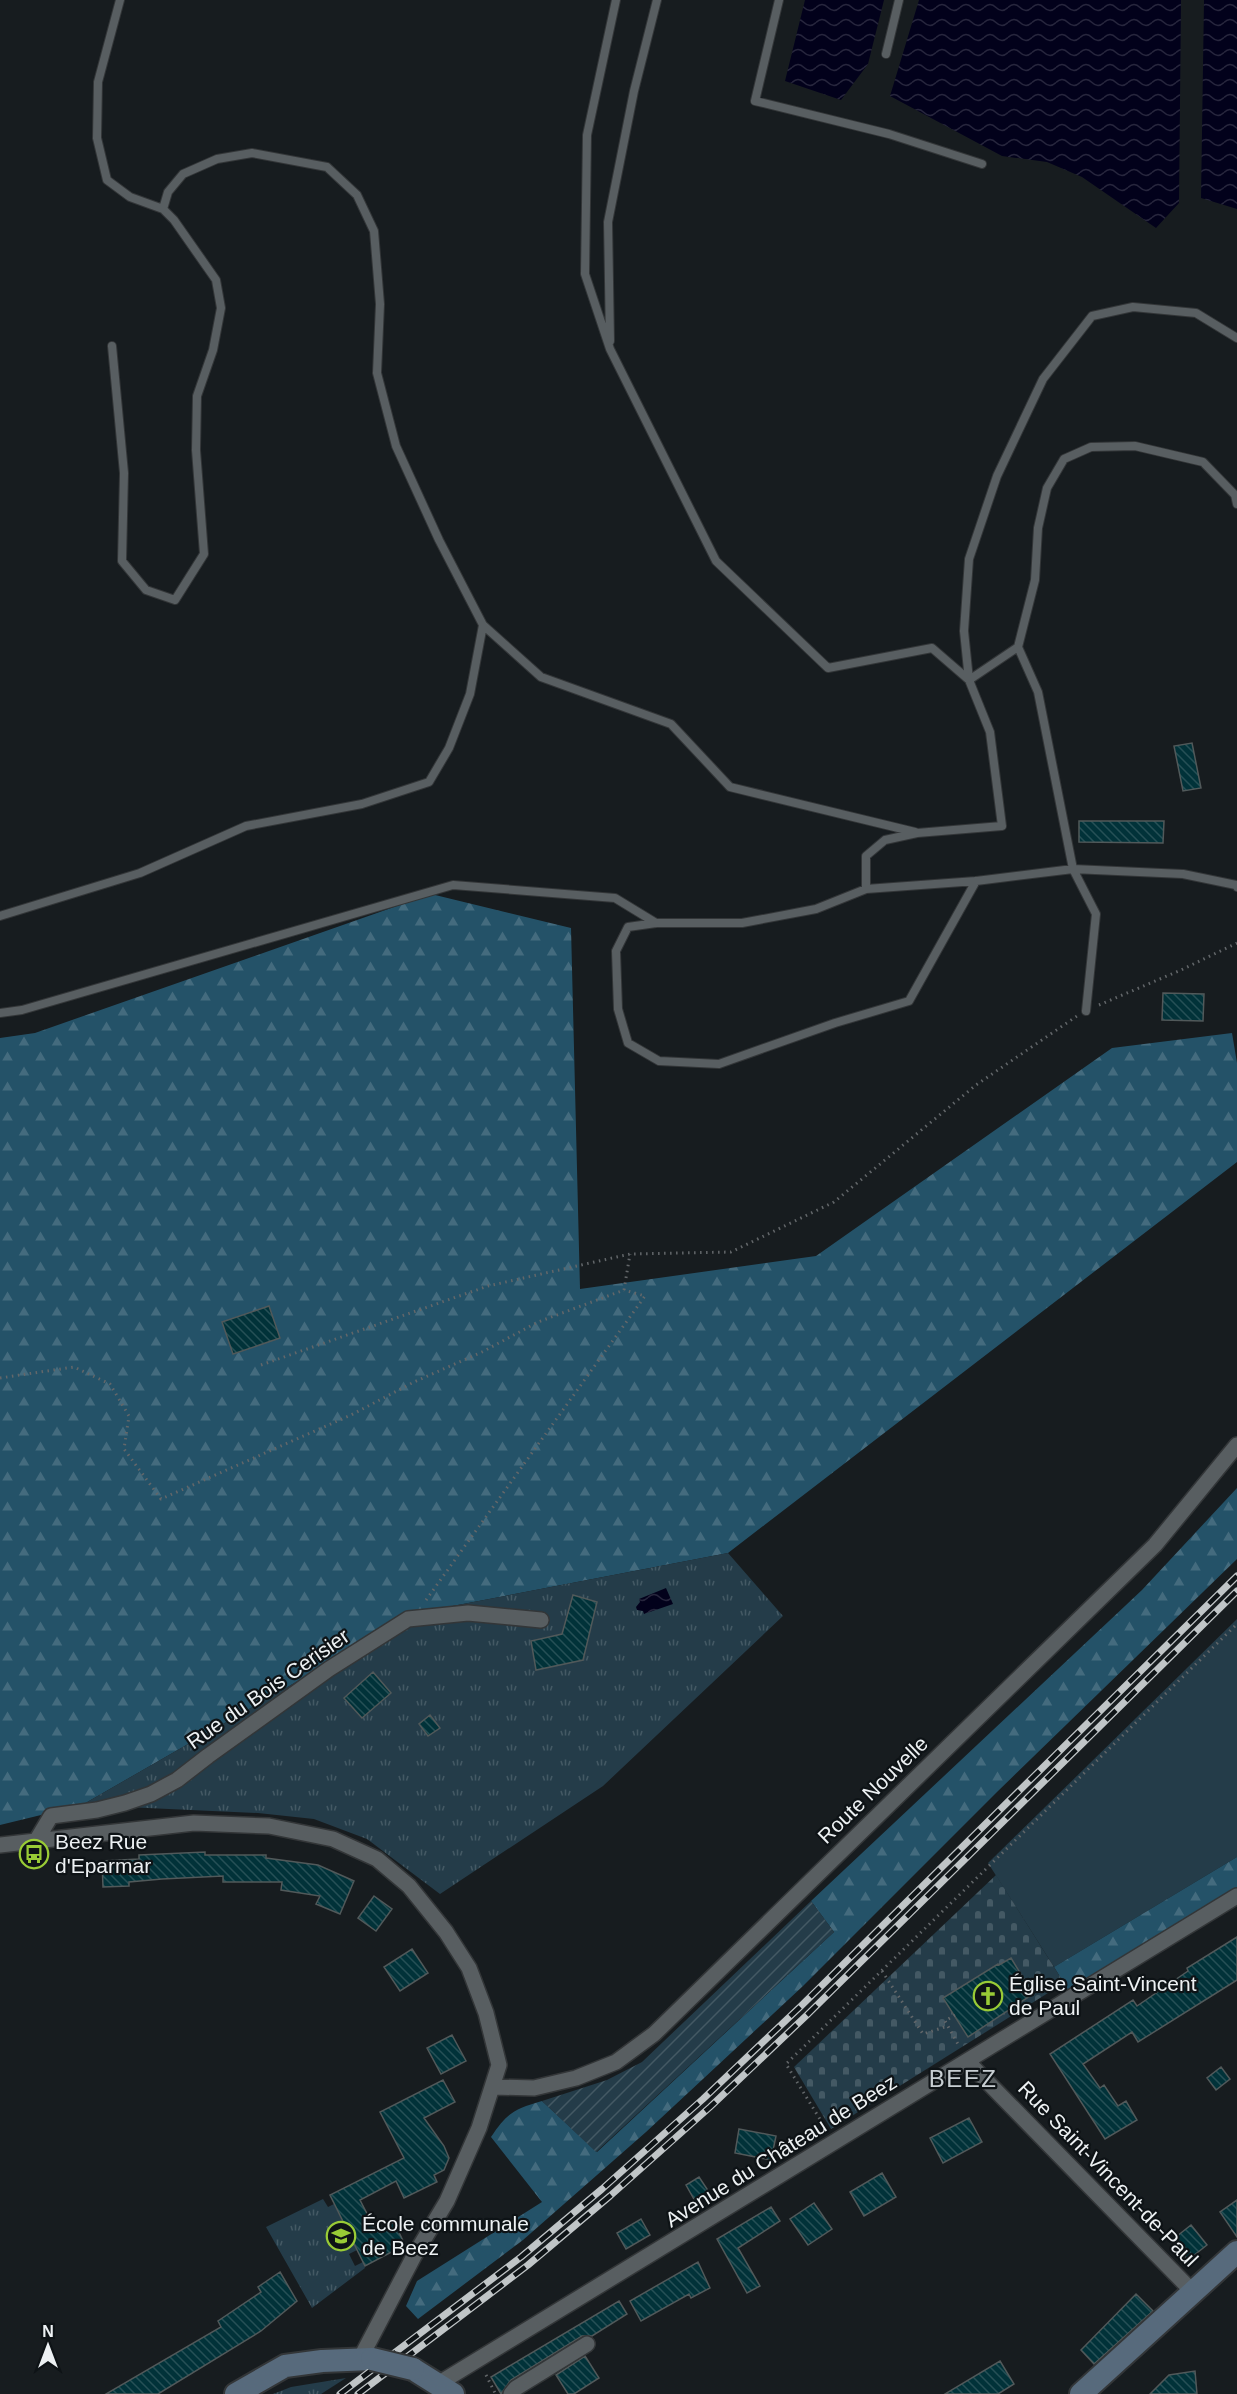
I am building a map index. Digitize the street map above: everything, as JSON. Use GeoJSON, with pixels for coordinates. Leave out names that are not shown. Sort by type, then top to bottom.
{"type":"FeatureCollection","features":[{"type":"Feature","properties":{"kind":"main road"},"geometry":{"type":"LineString","coordinates":[[1081,2394],[1237,2252]]}},
{"type":"Feature","properties":{"kind":"main road"},"geometry":{"type":"LineString","coordinates":[[236,2394],[285,2366],[366,2358],[413,2369],[445,2389]]}},
{"type":"Feature","properties":{"kind":"street","name":"Route Nouvelle"},"geometry":{"type":"LineString","coordinates":[[494,2087],[534,2088],[576,2078],[616,2062],[654,2034],[1155,1545],[1237,1445]]}},
{"type":"Feature","properties":{"kind":"street","name":"Rue du Bois Cerisier"},"geometry":{"type":"LineString","coordinates":[[36,1841],[51,1816],[97,1810],[125,1803],[151,1794],[177,1780],[329,1669],[408,1619],[468,1613],[541,1620]]}},
{"type":"Feature","properties":{"kind":"street"},"geometry":{"type":"LineString","coordinates":[[0,1845],[195,1823],[269,1826],[333,1839],[377,1859],[409,1886],[446,1932],[469,1968],[486,2013],[499,2065],[480,2128],[447,2201],[414,2256],[366,2358]]}},
{"type":"Feature","properties":{"kind":"street","name":"Avenue du Château de Beez"},"geometry":{"type":"LineString","coordinates":[[445,2389],[468,2364],[512,2340],[1237,1896]]}},
{"type":"Feature","properties":{"kind":"street","name":"Rue Saint-Vincent-de-Paul"},"geometry":{"type":"LineString","coordinates":[[967,2061],[1193,2292]]}},
{"type":"Feature","properties":{"kind":"street"},"geometry":{"type":"LineString","coordinates":[[511,2394],[516,2388],[587,2344]]}},
{"type":"Feature","properties":{"kind":"lane"},"geometry":{"type":"LineString","coordinates":[[112,346],[124,473],[122,561],[146,590],[175,600],[204,555],[196,450],[197,396],[213,350],[221,308],[216,280],[174,220],[163,209],[130,197],[107,180],[97,138],[98,82],[120,0]]}},
{"type":"Feature","properties":{"kind":"lane"},"geometry":{"type":"LineString","coordinates":[[616,0],[587,135],[585,274],[610,349],[716,561],[828,668],[932,648],[969,680]]}},
{"type":"Feature","properties":{"kind":"lane"},"geometry":{"type":"LineString","coordinates":[[610,349],[608,222],[634,91],[657,0]]}},
{"type":"Feature","properties":{"kind":"lane"},"geometry":{"type":"LineString","coordinates":[[779,0],[755,100],[889,134],[982,164]]}},
{"type":"Feature","properties":{"kind":"lane"},"geometry":{"type":"LineString","coordinates":[[886,54],[899,0]]}},
{"type":"Feature","properties":{"kind":"lane"},"geometry":{"type":"LineString","coordinates":[[163,209],[168,192],[183,174],[217,159],[252,153],[327,167],[357,195],[374,231],[380,304],[377,373],[396,446],[439,540],[483,626],[541,677],[671,724],[730,787],[916,832]]}},
{"type":"Feature","properties":{"kind":"lane"},"geometry":{"type":"LineString","coordinates":[[866,889],[866,856],[885,840],[916,832],[1002,826],[990,732],[969,680],[964,631],[969,559],[997,476],[1043,379],[1092,316],[1133,307],[1196,313],[1237,338]]}},
{"type":"Feature","properties":{"kind":"lane"},"geometry":{"type":"LineString","coordinates":[[1086,1011],[1096,915],[1074,869],[1038,692],[1018,647],[1035,580],[1038,528],[1047,488],[1064,459],[1091,447],[1135,446],[1203,462],[1235,495],[1237,504]]}},
{"type":"Feature","properties":{"kind":"lane"},"geometry":{"type":"LineString","coordinates":[[0,916],[140,873],[246,826],[362,804],[429,782],[449,748],[470,694],[483,626]]}},
{"type":"Feature","properties":{"kind":"lane"},"geometry":{"type":"LineString","coordinates":[[969,680],[1018,647]]}},
{"type":"Feature","properties":{"kind":"lane"},"geometry":{"type":"LineString","coordinates":[[976,881],[909,1001],[835,1023],[719,1064],[659,1061],[628,1043],[618,1009],[616,951],[628,927],[656,923],[742,923],[816,909],[866,889],[976,881],[1074,869],[1183,874],[1237,886]]}},
{"type":"Feature","properties":{"kind":"lane"},"geometry":{"type":"LineString","coordinates":[[0,1013],[22,1010],[453,885],[615,898],[656,923]]}},
{"type":"Feature","properties":{"kind":"path"},"geometry":{"type":"LineString","coordinates":[[261,1365],[488,1286],[630,1254],[731,1252],[834,1202],[976,1085],[1086,1011],[1237,943]]}},
{"type":"Feature","properties":{"kind":"path"},"geometry":{"type":"LineString","coordinates":[[624,1290],[630,1254]]}},
{"type":"Feature","properties":{"kind":"path"},"geometry":{"type":"LineString","coordinates":[[0,1378],[74,1368],[110,1384],[129,1416],[124,1449],[161,1499],[351,1415],[414,1382],[482,1352],[538,1322],[624,1290],[645,1296],[416,1613],[408,1619]]}},
{"type":"Feature","properties":{"kind":"path"},"geometry":{"type":"LineString","coordinates":[[835,2143],[786,2064],[1237,1624]]}},
{"type":"Feature","properties":{"kind":"path"},"geometry":{"type":"LineString","coordinates":[[882,1971],[923,2034],[948,2026]]}},
{"type":"Feature","properties":{"kind":"path"},"geometry":{"type":"LineString","coordinates":[[955,2015],[945,2021],[967,2061]]}},
{"type":"Feature","properties":{"kind":"path"},"geometry":{"type":"LineString","coordinates":[[477,2376],[485,2373],[496,2394]]}},
{"type":"Feature","properties":{"kind":"green space"},"geometry":{"type":"Polygon","coordinates":[[[431,894],[571,928],[580,1289],[816,1256],[1112,1048],[1232,1033],[1237,1063],[1237,1162],[728,1553],[416,1613],[82,1805],[0,1825],[0,1038],[35,1033],[431,894]]]}},
{"type":"Feature","properties":{"kind":"green space"},"geometry":{"type":"Polygon","coordinates":[[[1237,1488],[1237,1559],[997,1792],[803,1986],[646,2132],[523,2240],[418,2319],[406,2306],[417,2281],[542,2202],[491,2137],[502,2122],[512,2113],[542,2101],[597,2152],[834,1932],[811,1901],[1142,1590],[1237,1488]]]}},
{"type":"Feature","properties":{"kind":"green space"},"geometry":{"type":"Polygon","coordinates":[[[728,1553],[783,1616],[603,1786],[440,1894],[367,1839],[314,1819],[258,1813],[82,1805],[416,1613],[728,1553]]]}},
{"type":"Feature","properties":{"kind":"green space"},"geometry":{"type":"Polygon","coordinates":[[[1237,1619],[1237,1857],[1054,1967],[988,1863],[1237,1619]]]}},
{"type":"Feature","properties":{"kind":"green space"},"geometry":{"type":"Polygon","coordinates":[[[1237,1857],[1237,1896],[1072,1996],[1054,1967],[1237,1857]]]}},
{"type":"Feature","properties":{"kind":"green space"},"geometry":{"type":"Polygon","coordinates":[[[996,1875],[1064,1983],[831,2129],[794,2067],[996,1875]]]}},
{"type":"Feature","properties":{"kind":"green space"},"geometry":{"type":"Polygon","coordinates":[[[811,1901],[834,1932],[596,2152],[542,2101],[607,2080],[642,2062],[811,1901]]]}},
{"type":"Feature","properties":{"kind":"green space"},"geometry":{"type":"Polygon","coordinates":[[[323,2199],[328,2207],[334,2204],[357,2250],[349,2254],[355,2266],[363,2262],[365,2268],[312,2308],[266,2227],[323,2199]]]}},
{"type":"Feature","properties":{"kind":"green space"},"geometry":{"type":"Polygon","coordinates":[[[346,2378],[321,2394],[273,2394],[291,2387],[346,2378]]]}},
{"type":"Feature","properties":{"kind":"water"},"geometry":{"type":"Polygon","coordinates":[[[805,0],[884,0],[868,64],[841,100],[785,81],[805,0]]]}},
{"type":"Feature","properties":{"kind":"water"},"geometry":{"type":"Polygon","coordinates":[[[919,0],[1181,0],[1179,203],[1156,228],[1082,177],[1047,162],[1002,156],[890,96],[919,0]]]}},
{"type":"Feature","properties":{"kind":"water"},"geometry":{"type":"Polygon","coordinates":[[[1204,0],[1237,0],[1237,209],[1201,198],[1204,0]]]}},
{"type":"Feature","properties":{"kind":"water"},"geometry":{"type":"Polygon","coordinates":[[[666,1588],[673,1604],[644,1614],[643,1611],[637,1610],[639,1599],[666,1588]]]}},
{"type":"Feature","properties":{"kind":"building"},"geometry":{"type":"Polygon","coordinates":[[[1192,743],[1201,788],[1183,791],[1174,746],[1192,743]]]}},
{"type":"Feature","properties":{"kind":"building"},"geometry":{"type":"Polygon","coordinates":[[[1079,821],[1164,821],[1163,843],[1079,842],[1079,821]]]}},
{"type":"Feature","properties":{"kind":"building"},"geometry":{"type":"Polygon","coordinates":[[[1163,993],[1204,994],[1203,1021],[1162,1020],[1163,993]]]}},
{"type":"Feature","properties":{"kind":"building"},"geometry":{"type":"Polygon","coordinates":[[[269,1306],[280,1338],[233,1354],[222,1322],[269,1306]]]}},
{"type":"Feature","properties":{"kind":"building"},"geometry":{"type":"Polygon","coordinates":[[[573,1595],[597,1602],[583,1660],[536,1670],[531,1641],[562,1634],[573,1595]]]}},
{"type":"Feature","properties":{"kind":"building"},"geometry":{"type":"Polygon","coordinates":[[[373,1672],[391,1693],[362,1718],[344,1698],[373,1672]]]}},
{"type":"Feature","properties":{"kind":"building"},"geometry":{"type":"Polygon","coordinates":[[[430,1715],[440,1728],[428,1736],[419,1724],[430,1715]]]}},
{"type":"Feature","properties":{"kind":"building"},"geometry":{"type":"Polygon","coordinates":[[[205,1852],[205,1855],[266,1855],[266,1858],[318,1865],[354,1881],[340,1914],[316,1904],[320,1896],[281,1890],[282,1882],[223,1882],[223,1876],[129,1882],[129,1886],[103,1887],[102,1861],[139,1859],[139,1855],[205,1852]]]}},
{"type":"Feature","properties":{"kind":"building"},"geometry":{"type":"Polygon","coordinates":[[[374,1896],[392,1909],[376,1931],[358,1918],[374,1896]]]}},
{"type":"Feature","properties":{"kind":"building"},"geometry":{"type":"Polygon","coordinates":[[[1237,1937],[1237,1980],[1138,2042],[1132,2032],[1083,2064],[1100,2088],[1104,2085],[1118,2106],[1126,2101],[1137,2120],[1105,2139],[1050,2054],[1133,2000],[1137,2006],[1188,1971],[1187,1968],[1237,1937]]]}},
{"type":"Feature","properties":{"kind":"building"},"geometry":{"type":"Polygon","coordinates":[[[412,1949],[428,1973],[400,1991],[384,1967],[412,1949]]]}},
{"type":"Feature","properties":{"kind":"building","name":"Église Saint-Vincent de Paul"},"geometry":{"type":"Polygon","coordinates":[[[1011,1958],[1033,1994],[968,2037],[943,1998],[1011,1958]]]}},
{"type":"Feature","properties":{"kind":"building"},"geometry":{"type":"Polygon","coordinates":[[[452,2035],[466,2061],[441,2074],[427,2048],[452,2035]]]}},
{"type":"Feature","properties":{"kind":"building"},"geometry":{"type":"Polygon","coordinates":[[[1221,2067],[1230,2079],[1216,2090],[1207,2078],[1221,2067]]]}},
{"type":"Feature","properties":{"kind":"building"},"geometry":{"type":"Polygon","coordinates":[[[443,2080],[455,2102],[424,2118],[444,2146],[449,2158],[444,2170],[434,2175],[437,2182],[404,2198],[396,2181],[360,2200],[376,2231],[394,2222],[405,2245],[365,2266],[330,2195],[404,2158],[380,2112],[443,2080]]]}},
{"type":"Feature","properties":{"kind":"building"},"geometry":{"type":"Polygon","coordinates":[[[969,2118],[982,2142],[943,2163],[930,2138],[969,2118]]]}},
{"type":"Feature","properties":{"kind":"building"},"geometry":{"type":"Polygon","coordinates":[[[739,2129],[776,2136],[771,2160],[735,2153],[739,2129]]]}},
{"type":"Feature","properties":{"kind":"building"},"geometry":{"type":"Polygon","coordinates":[[[882,2173],[896,2197],[864,2216],[850,2192],[882,2173]]]}},
{"type":"Feature","properties":{"kind":"building"},"geometry":{"type":"Polygon","coordinates":[[[699,2177],[709,2192],[695,2201],[686,2185],[699,2177]]]}},
{"type":"Feature","properties":{"kind":"building"},"geometry":{"type":"Polygon","coordinates":[[[1237,2200],[1237,2237],[1220,2212],[1237,2200]]]}},
{"type":"Feature","properties":{"kind":"building"},"geometry":{"type":"Polygon","coordinates":[[[814,2203],[832,2229],[808,2245],[790,2219],[814,2203]]]}},
{"type":"Feature","properties":{"kind":"building"},"geometry":{"type":"Polygon","coordinates":[[[771,2207],[780,2221],[738,2248],[760,2286],[747,2293],[717,2239],[771,2207]]]}},
{"type":"Feature","properties":{"kind":"building"},"geometry":{"type":"Polygon","coordinates":[[[641,2219],[650,2235],[626,2249],[617,2233],[641,2219]]]}},
{"type":"Feature","properties":{"kind":"building"},"geometry":{"type":"Polygon","coordinates":[[[1191,2225],[1207,2245],[1188,2260],[1172,2240],[1191,2225]]]}},
{"type":"Feature","properties":{"kind":"building"},"geometry":{"type":"Polygon","coordinates":[[[698,2262],[710,2288],[691,2298],[689,2294],[641,2321],[630,2301],[698,2262]]]}},
{"type":"Feature","properties":{"kind":"building"},"geometry":{"type":"Polygon","coordinates":[[[280,2272],[297,2301],[261,2331],[158,2394],[106,2394],[221,2327],[218,2321],[261,2292],[258,2287],[280,2272]]]}},
{"type":"Feature","properties":{"kind":"building"},"geometry":{"type":"Polygon","coordinates":[[[1136,2294],[1153,2311],[1094,2364],[1081,2350],[1136,2294]]]}},
{"type":"Feature","properties":{"kind":"building"},"geometry":{"type":"Polygon","coordinates":[[[619,2301],[627,2314],[592,2336],[582,2336],[511,2380],[501,2394],[491,2377],[619,2301]]]}},
{"type":"Feature","properties":{"kind":"building"},"geometry":{"type":"Polygon","coordinates":[[[585,2356],[599,2378],[574,2394],[568,2394],[556,2375],[585,2356]]]}},
{"type":"Feature","properties":{"kind":"building"},"geometry":{"type":"Polygon","coordinates":[[[1000,2361],[1014,2384],[998,2394],[945,2394],[1000,2361]]]}},
{"type":"Feature","properties":{"kind":"building"},"geometry":{"type":"Polygon","coordinates":[[[1195,2371],[1197,2394],[1150,2394],[1169,2375],[1195,2371]]]}},
{"type":"Feature","properties":{"kind":"railway"},"geometry":{"type":"LineString","coordinates":[[340,2394],[521,2257],[703,2099],[801,2006],[1237,1576]]}},
{"type":"Feature","properties":{"kind":"railway"},"geometry":{"type":"LineString","coordinates":[[358,2394],[528,2265],[710,2107],[808,2014],[1237,1591]]}},
{"type":"Feature","properties":{"kind":"place","name":"Beez Rue d'Eparmar"},"geometry":{"type":"Point","coordinates":[34,1854]}},
{"type":"Feature","properties":{"kind":"place","name":"Église Saint-Vincent de Paul"},"geometry":{"type":"Point","coordinates":[988,1996]}},
{"type":"Feature","properties":{"kind":"place","name":"École communale de Beez"},"geometry":{"type":"Point","coordinates":[341,2236]}},
{"type":"Feature","properties":{"kind":"district","name":"BEEZ"},"geometry":{"type":"Point","coordinates":[963,2079]}}]}
